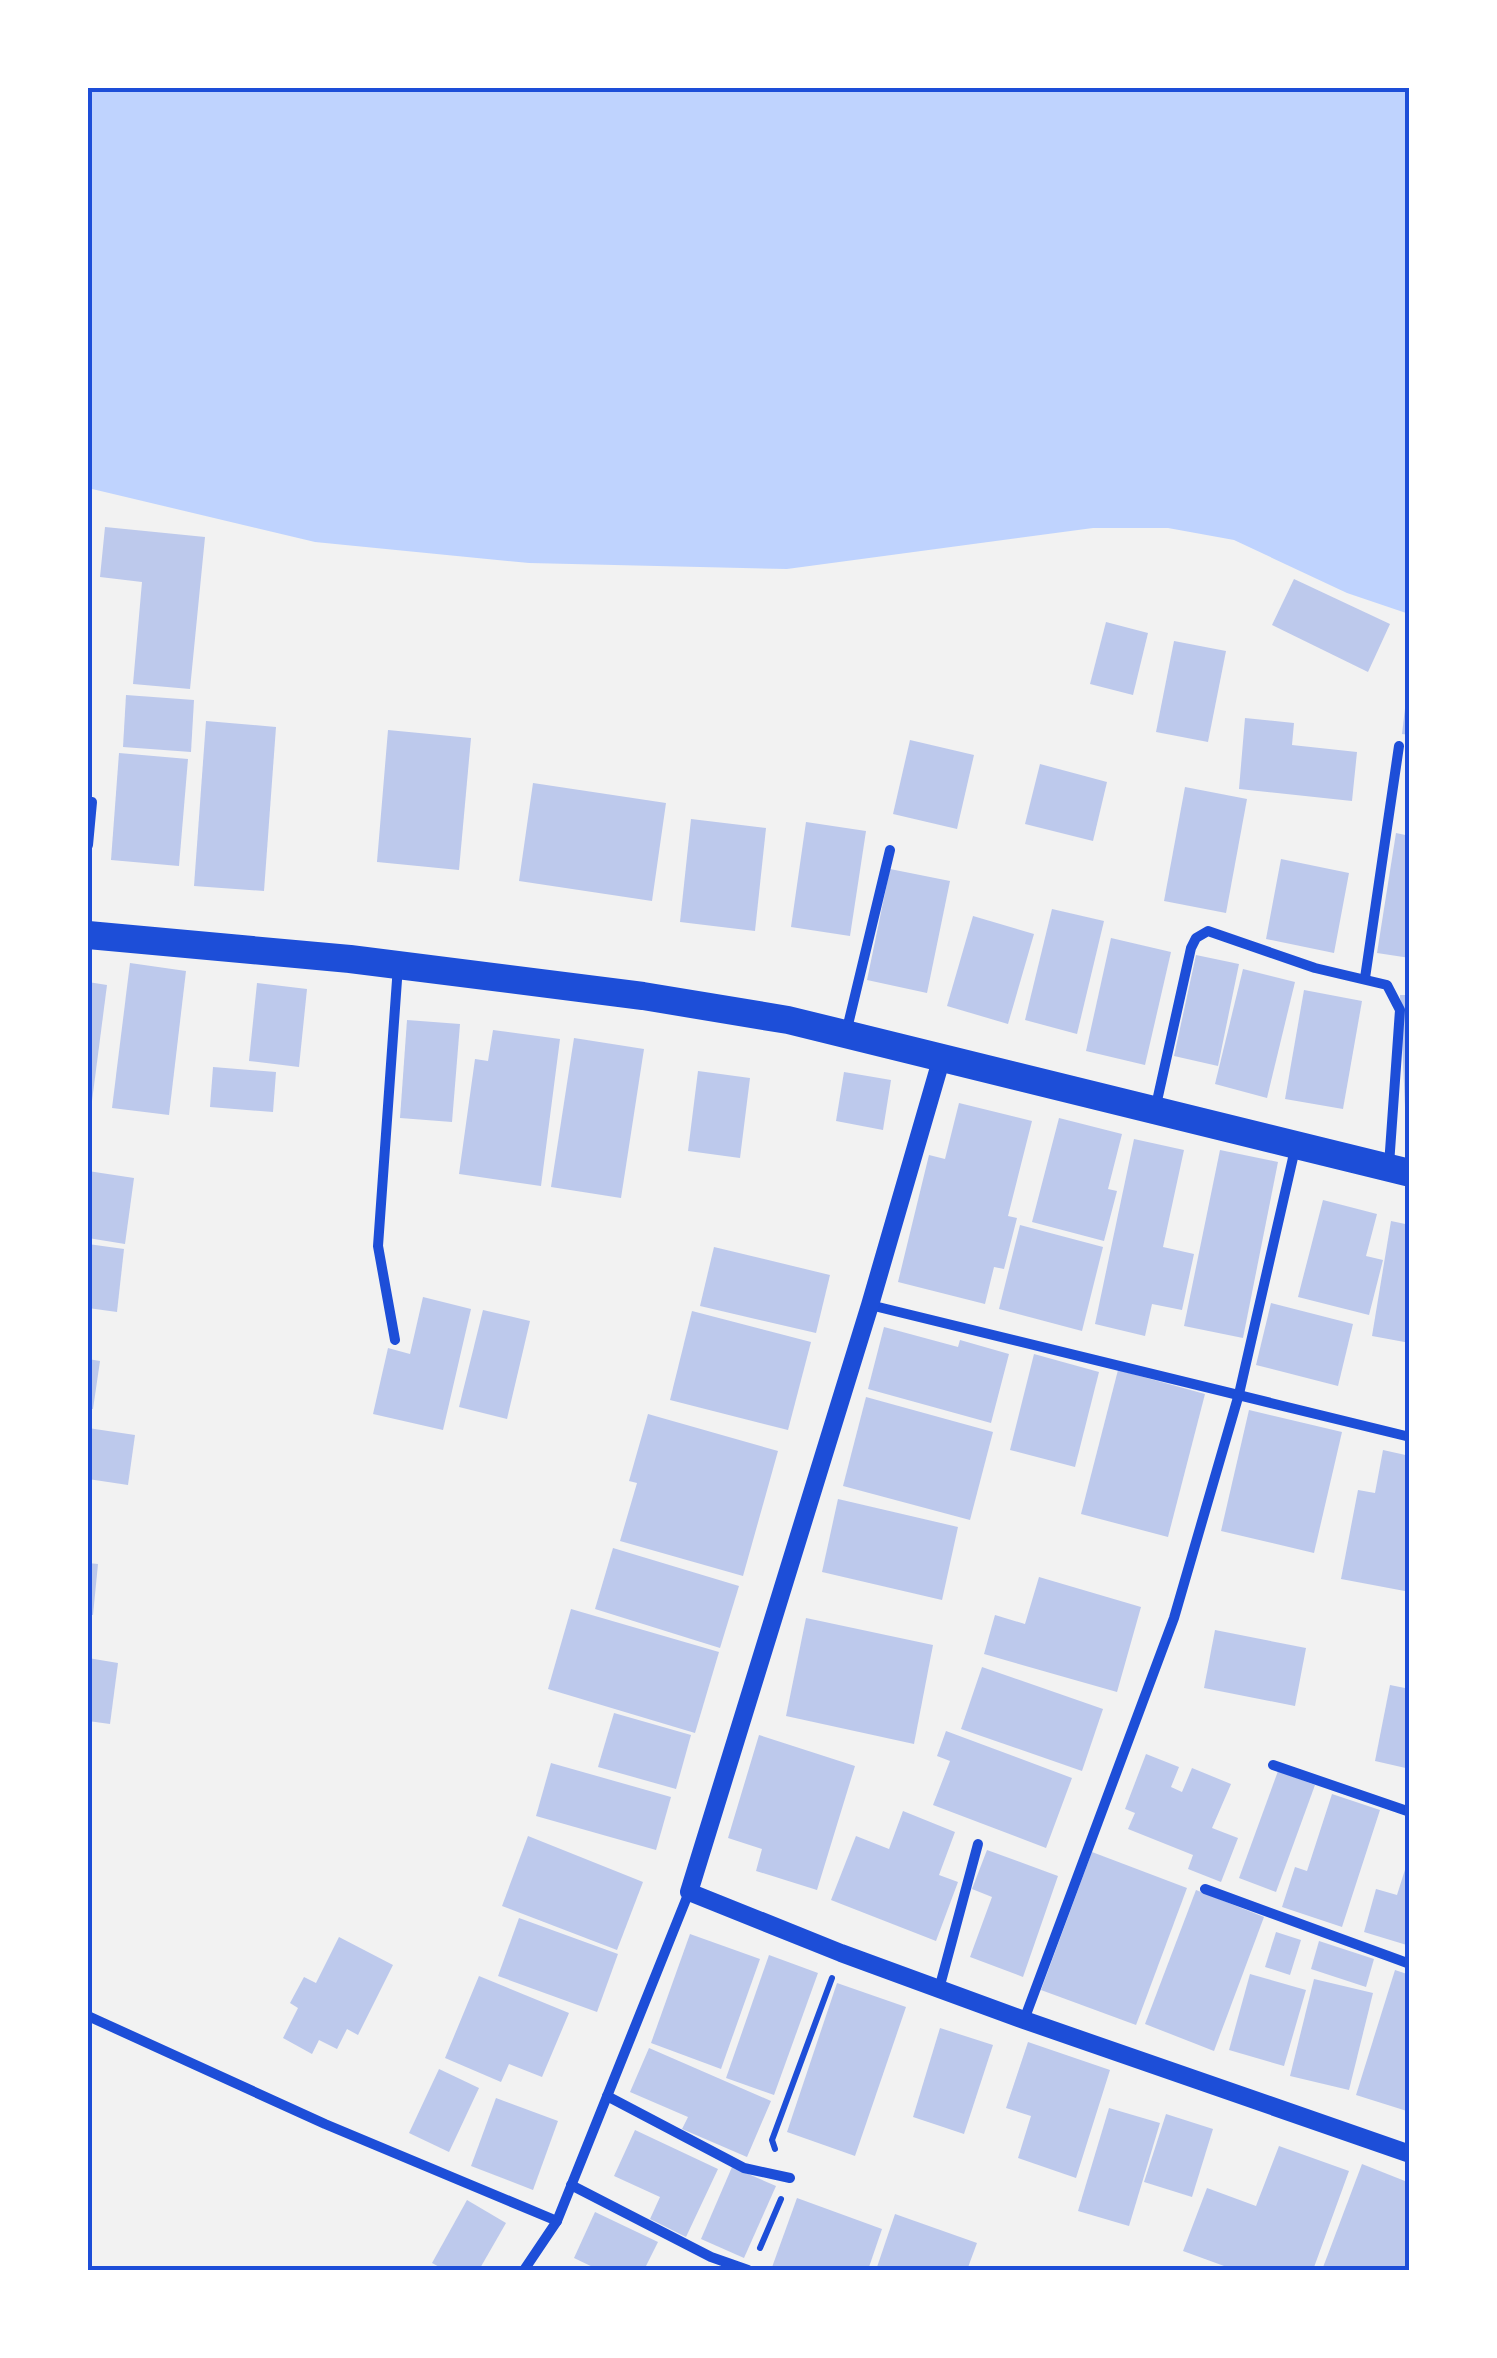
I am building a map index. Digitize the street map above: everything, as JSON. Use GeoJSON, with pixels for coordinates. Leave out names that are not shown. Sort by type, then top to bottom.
{"type":"FeatureCollection","features":[{"type":"Feature","properties":{"kind":"highway"},"geometry":{"type":"LineString","coordinates":[[88,935],[398,965],[661,999],[788,1020],[1399,1170]]}},
{"type":"Feature","properties":{"kind":"street"},"geometry":{"type":"LineString","coordinates":[[1365,978],[1399,746]]}},
{"type":"Feature","properties":{"kind":"street"},"geometry":{"type":"LineString","coordinates":[[88,845],[92,802]]}},
{"type":"Feature","properties":{"kind":"street"},"geometry":{"type":"LineString","coordinates":[[846,1034],[890,850]]}},
{"type":"Feature","properties":{"kind":"street"},"geometry":{"type":"LineString","coordinates":[[1155,1111],[1192,948],[1208,931],[1315,968],[1387,985],[1400,1010],[1399,1170]]}},
{"type":"Feature","properties":{"kind":"street"},"geometry":{"type":"LineString","coordinates":[[395,1340],[378,1246],[398,965]]}},
{"type":"Feature","properties":{"kind":"street"},"geometry":{"type":"LineString","coordinates":[[524,2270],[556,2222],[690,1892],[942,1058]]}},
{"type":"Feature","properties":{"kind":"street"},"geometry":{"type":"LineString","coordinates":[[1024,2020],[1174,1618],[1240,1394],[1296,1147]]}},
{"type":"Feature","properties":{"kind":"street"},"geometry":{"type":"LineString","coordinates":[[870,1305],[1410,1437]]}},
{"type":"Feature","properties":{"kind":"street"},"geometry":{"type":"LineString","coordinates":[[1273,1765],[1410,1812]]}},
{"type":"Feature","properties":{"kind":"street"},"geometry":{"type":"LineString","coordinates":[[939,1989],[978,1844]]}},
{"type":"Feature","properties":{"kind":"street"},"geometry":{"type":"LineString","coordinates":[[1205,1890],[1410,1964]]}},
{"type":"Feature","properties":{"kind":"street"},"geometry":{"type":"LineString","coordinates":[[690,1892],[1024,2020],[1410,2154]]}},
{"type":"Feature","properties":{"kind":"street"},"geometry":{"type":"LineString","coordinates":[[88,2016],[325,2124],[556,2222]]}},
{"type":"Feature","properties":{"kind":"street"},"geometry":{"type":"LineString","coordinates":[[607,2096],[744,2168],[790,2178]]}},
{"type":"Feature","properties":{"kind":"street"},"geometry":{"type":"LineString","coordinates":[[571,2185],[711,2257],[748,2270]]}},
{"type":"Feature","properties":{"kind":"path"},"geometry":{"type":"LineString","coordinates":[[757,2255],[790,2178],[790,2169],[772,2140],[841,1953]]}},
{"type":"Feature","properties":{"kind":"water"},"geometry":{"type":"Polygon","coordinates":[[[88,88],[1409,88],[1409,614],[1347,593],[1234,540],[1168,528],[1093,528],[787,569],[529,563],[315,542],[88,488],[88,88]]]}},
{"type":"Feature","properties":{"kind":"building"},"geometry":{"type":"Polygon","coordinates":[[[105,527],[205,537],[190,689],[133,684],[142,582],[100,577],[105,527]]]}},
{"type":"Feature","properties":{"kind":"building"},"geometry":{"type":"Polygon","coordinates":[[[1294,579],[1390,624],[1368,672],[1272,625],[1294,579]]]}},
{"type":"Feature","properties":{"kind":"building"},"geometry":{"type":"Polygon","coordinates":[[[1106,622],[1148,633],[1133,695],[1090,684],[1106,622]]]}},
{"type":"Feature","properties":{"kind":"building"},"geometry":{"type":"Polygon","coordinates":[[[1174,641],[1226,651],[1208,742],[1156,732],[1174,641]]]}},
{"type":"Feature","properties":{"kind":"building"},"geometry":{"type":"Polygon","coordinates":[[[1410,691],[1410,735],[1402,734],[1410,691]]]}},
{"type":"Feature","properties":{"kind":"building"},"geometry":{"type":"Polygon","coordinates":[[[126,695],[194,700],[191,752],[123,747],[126,695]]]}},
{"type":"Feature","properties":{"kind":"building"},"geometry":{"type":"Polygon","coordinates":[[[1245,718],[1294,723],[1292,745],[1357,752],[1352,801],[1239,789],[1245,718]]]}},
{"type":"Feature","properties":{"kind":"building"},"geometry":{"type":"Polygon","coordinates":[[[206,721],[276,727],[264,891],[194,886],[206,721]]]}},
{"type":"Feature","properties":{"kind":"building"},"geometry":{"type":"Polygon","coordinates":[[[388,730],[471,738],[459,870],[377,862],[388,730]]]}},
{"type":"Feature","properties":{"kind":"building"},"geometry":{"type":"Polygon","coordinates":[[[910,740],[974,755],[957,829],[893,814],[910,740]]]}},
{"type":"Feature","properties":{"kind":"building"},"geometry":{"type":"Polygon","coordinates":[[[119,753],[188,759],[179,866],[111,860],[119,753]]]}},
{"type":"Feature","properties":{"kind":"building"},"geometry":{"type":"Polygon","coordinates":[[[1040,764],[1107,782],[1093,841],[1025,824],[1040,764]]]}},
{"type":"Feature","properties":{"kind":"building"},"geometry":{"type":"Polygon","coordinates":[[[533,783],[666,803],[652,901],[519,881],[533,783]]]}},
{"type":"Feature","properties":{"kind":"building"},"geometry":{"type":"Polygon","coordinates":[[[1185,787],[1247,799],[1226,913],[1164,901],[1185,787]]]}},
{"type":"Feature","properties":{"kind":"building"},"geometry":{"type":"Polygon","coordinates":[[[691,819],[766,828],[755,931],[680,922],[691,819]]]}},
{"type":"Feature","properties":{"kind":"building"},"geometry":{"type":"Polygon","coordinates":[[[806,822],[866,831],[850,936],[791,927],[806,822]]]}},
{"type":"Feature","properties":{"kind":"building"},"geometry":{"type":"Polygon","coordinates":[[[1396,833],[1410,836],[1410,958],[1377,953],[1396,833]]]}},
{"type":"Feature","properties":{"kind":"building"},"geometry":{"type":"Polygon","coordinates":[[[1281,859],[1349,873],[1334,953],[1266,939],[1281,859]]]}},
{"type":"Feature","properties":{"kind":"building"},"geometry":{"type":"Polygon","coordinates":[[[890,869],[950,881],[927,993],[867,980],[890,869]]]}},
{"type":"Feature","properties":{"kind":"building"},"geometry":{"type":"Polygon","coordinates":[[[1052,909],[1104,921],[1077,1034],[1025,1020],[1052,909]]]}},
{"type":"Feature","properties":{"kind":"building"},"geometry":{"type":"Polygon","coordinates":[[[973,916],[1034,934],[1008,1024],[947,1006],[973,916]]]}},
{"type":"Feature","properties":{"kind":"building"},"geometry":{"type":"Polygon","coordinates":[[[1111,938],[1171,952],[1145,1065],[1086,1051],[1111,938]]]}},
{"type":"Feature","properties":{"kind":"building"},"geometry":{"type":"Polygon","coordinates":[[[1196,955],[1239,964],[1218,1066],[1174,1056],[1196,955]]]}},
{"type":"Feature","properties":{"kind":"building"},"geometry":{"type":"Polygon","coordinates":[[[130,963],[186,971],[169,1115],[112,1108],[130,963]]]}},
{"type":"Feature","properties":{"kind":"building"},"geometry":{"type":"Polygon","coordinates":[[[1243,969],[1295,982],[1267,1098],[1215,1084],[1243,969]]]}},
{"type":"Feature","properties":{"kind":"building"},"geometry":{"type":"Polygon","coordinates":[[[88,982],[107,985],[92,1101],[88,1101],[88,982]]]}},
{"type":"Feature","properties":{"kind":"building"},"geometry":{"type":"Polygon","coordinates":[[[257,983],[307,989],[299,1067],[249,1061],[257,983]]]}},
{"type":"Feature","properties":{"kind":"building"},"geometry":{"type":"Polygon","coordinates":[[[1304,990],[1362,1001],[1343,1109],[1285,1099],[1304,990]]]}},
{"type":"Feature","properties":{"kind":"building"},"geometry":{"type":"Polygon","coordinates":[[[1400,995],[1410,995],[1410,1107],[1405,1107],[1400,995]]]}},
{"type":"Feature","properties":{"kind":"building"},"geometry":{"type":"Polygon","coordinates":[[[407,1020],[460,1024],[452,1122],[400,1118],[407,1020]]]}},
{"type":"Feature","properties":{"kind":"building"},"geometry":{"type":"Polygon","coordinates":[[[493,1030],[560,1039],[541,1186],[459,1174],[475,1059],[488,1061],[493,1030]]]}},
{"type":"Feature","properties":{"kind":"building"},"geometry":{"type":"Polygon","coordinates":[[[574,1038],[644,1049],[621,1198],[551,1187],[574,1038]]]}},
{"type":"Feature","properties":{"kind":"building"},"geometry":{"type":"Polygon","coordinates":[[[213,1067],[276,1072],[273,1112],[210,1107],[213,1067]]]}},
{"type":"Feature","properties":{"kind":"building"},"geometry":{"type":"Polygon","coordinates":[[[698,1071],[750,1078],[740,1158],[688,1151],[698,1071]]]}},
{"type":"Feature","properties":{"kind":"building"},"geometry":{"type":"Polygon","coordinates":[[[844,1072],[891,1080],[883,1130],[836,1121],[844,1072]]]}},
{"type":"Feature","properties":{"kind":"building"},"geometry":{"type":"Polygon","coordinates":[[[959,1103],[1032,1121],[1008,1216],[1017,1218],[1004,1269],[994,1267],[985,1304],[898,1282],[929,1155],[945,1159],[959,1103]]]}},
{"type":"Feature","properties":{"kind":"building"},"geometry":{"type":"Polygon","coordinates":[[[1059,1118],[1122,1134],[1108,1189],[1117,1191],[1104,1241],[1032,1222],[1059,1118]]]}},
{"type":"Feature","properties":{"kind":"building"},"geometry":{"type":"Polygon","coordinates":[[[1134,1139],[1184,1150],[1163,1247],[1194,1254],[1182,1310],[1152,1304],[1145,1336],[1095,1324],[1134,1139]]]}},
{"type":"Feature","properties":{"kind":"building"},"geometry":{"type":"Polygon","coordinates":[[[1220,1150],[1278,1162],[1243,1338],[1184,1326],[1220,1150]]]}},
{"type":"Feature","properties":{"kind":"building"},"geometry":{"type":"Polygon","coordinates":[[[88,1171],[134,1178],[125,1244],[88,1238],[88,1171]]]}},
{"type":"Feature","properties":{"kind":"building"},"geometry":{"type":"Polygon","coordinates":[[[1323,1200],[1377,1214],[1366,1256],[1383,1260],[1369,1315],[1298,1297],[1323,1200]]]}},
{"type":"Feature","properties":{"kind":"building"},"geometry":{"type":"Polygon","coordinates":[[[1391,1221],[1410,1225],[1410,1343],[1372,1336],[1391,1221]]]}},
{"type":"Feature","properties":{"kind":"building"},"geometry":{"type":"Polygon","coordinates":[[[1020,1225],[1103,1247],[1082,1331],[999,1309],[1020,1225]]]}},
{"type":"Feature","properties":{"kind":"building"},"geometry":{"type":"Polygon","coordinates":[[[88,1244],[124,1249],[117,1312],[88,1308],[88,1244]]]}},
{"type":"Feature","properties":{"kind":"building"},"geometry":{"type":"Polygon","coordinates":[[[714,1247],[830,1275],[816,1333],[700,1306],[714,1247]]]}},
{"type":"Feature","properties":{"kind":"building"},"geometry":{"type":"Polygon","coordinates":[[[423,1297],[471,1309],[443,1430],[373,1414],[388,1348],[410,1354],[423,1297]]]}},
{"type":"Feature","properties":{"kind":"building"},"geometry":{"type":"Polygon","coordinates":[[[1271,1303],[1353,1324],[1338,1386],[1256,1365],[1271,1303]]]}},
{"type":"Feature","properties":{"kind":"building"},"geometry":{"type":"Polygon","coordinates":[[[483,1310],[530,1321],[507,1419],[459,1407],[483,1310]]]}},
{"type":"Feature","properties":{"kind":"building"},"geometry":{"type":"Polygon","coordinates":[[[692,1311],[811,1342],[788,1430],[670,1400],[692,1311]]]}},
{"type":"Feature","properties":{"kind":"building"},"geometry":{"type":"Polygon","coordinates":[[[884,1327],[958,1347],[960,1340],[1009,1354],[991,1423],[868,1389],[884,1327]]]}},
{"type":"Feature","properties":{"kind":"building"},"geometry":{"type":"Polygon","coordinates":[[[1034,1354],[1099,1372],[1075,1467],[1010,1450],[1034,1354]]]}},
{"type":"Feature","properties":{"kind":"building"},"geometry":{"type":"Polygon","coordinates":[[[88,1359],[100,1361],[93,1409],[88,1409],[88,1359]]]}},
{"type":"Feature","properties":{"kind":"building"},"geometry":{"type":"Polygon","coordinates":[[[1118,1370],[1205,1394],[1168,1537],[1081,1514],[1118,1370]]]}},
{"type":"Feature","properties":{"kind":"building"},"geometry":{"type":"Polygon","coordinates":[[[866,1397],[993,1432],[970,1520],[843,1486],[866,1397]]]}},
{"type":"Feature","properties":{"kind":"building"},"geometry":{"type":"Polygon","coordinates":[[[1249,1410],[1342,1432],[1314,1553],[1221,1531],[1249,1410]]]}},
{"type":"Feature","properties":{"kind":"building"},"geometry":{"type":"Polygon","coordinates":[[[648,1414],[778,1451],[743,1576],[620,1541],[637,1483],[629,1481],[648,1414]]]}},
{"type":"Feature","properties":{"kind":"building"},"geometry":{"type":"Polygon","coordinates":[[[88,1428],[135,1435],[128,1485],[88,1479],[88,1428]]]}},
{"type":"Feature","properties":{"kind":"building"},"geometry":{"type":"Polygon","coordinates":[[[1383,1450],[1410,1456],[1410,1592],[1341,1579],[1358,1490],[1375,1493],[1383,1450]]]}},
{"type":"Feature","properties":{"kind":"building"},"geometry":{"type":"Polygon","coordinates":[[[838,1499],[958,1527],[942,1600],[822,1572],[838,1499]]]}},
{"type":"Feature","properties":{"kind":"building"},"geometry":{"type":"Polygon","coordinates":[[[613,1548],[739,1586],[720,1648],[595,1609],[613,1548]]]}},
{"type":"Feature","properties":{"kind":"building"},"geometry":{"type":"Polygon","coordinates":[[[88,1563],[98,1564],[93,1615],[88,1614],[88,1563]]]}},
{"type":"Feature","properties":{"kind":"building"},"geometry":{"type":"Polygon","coordinates":[[[1039,1577],[1141,1607],[1117,1692],[984,1654],[995,1615],[1025,1624],[1039,1577]]]}},
{"type":"Feature","properties":{"kind":"building"},"geometry":{"type":"Polygon","coordinates":[[[571,1609],[719,1652],[695,1733],[548,1689],[571,1609]]]}},
{"type":"Feature","properties":{"kind":"building"},"geometry":{"type":"Polygon","coordinates":[[[806,1618],[933,1645],[914,1744],[786,1716],[806,1618]]]}},
{"type":"Feature","properties":{"kind":"building"},"geometry":{"type":"Polygon","coordinates":[[[1215,1630],[1306,1648],[1295,1706],[1204,1688],[1215,1630]]]}},
{"type":"Feature","properties":{"kind":"building"},"geometry":{"type":"Polygon","coordinates":[[[88,1658],[118,1663],[110,1724],[88,1721],[88,1658]]]}},
{"type":"Feature","properties":{"kind":"building"},"geometry":{"type":"Polygon","coordinates":[[[982,1667],[1103,1709],[1082,1771],[961,1729],[982,1667]]]}},
{"type":"Feature","properties":{"kind":"building"},"geometry":{"type":"Polygon","coordinates":[[[1390,1685],[1410,1689],[1410,1769],[1375,1761],[1390,1685]]]}},
{"type":"Feature","properties":{"kind":"building"},"geometry":{"type":"Polygon","coordinates":[[[614,1713],[691,1735],[676,1789],[598,1767],[614,1713]]]}},
{"type":"Feature","properties":{"kind":"building"},"geometry":{"type":"Polygon","coordinates":[[[946,1731],[1072,1778],[1046,1848],[933,1805],[950,1761],[937,1756],[946,1731]]]}},
{"type":"Feature","properties":{"kind":"building"},"geometry":{"type":"Polygon","coordinates":[[[759,1735],[855,1766],[817,1890],[756,1871],[762,1849],[728,1838],[759,1735]]]}},
{"type":"Feature","properties":{"kind":"building"},"geometry":{"type":"Polygon","coordinates":[[[1146,1754],[1179,1767],[1171,1787],[1182,1792],[1192,1768],[1231,1784],[1212,1828],[1238,1838],[1221,1882],[1188,1869],[1193,1855],[1128,1829],[1135,1813],[1125,1809],[1146,1754]]]}},
{"type":"Feature","properties":{"kind":"building"},"geometry":{"type":"Polygon","coordinates":[[[551,1763],[671,1797],[656,1850],[536,1816],[551,1763]]]}},
{"type":"Feature","properties":{"kind":"building"},"geometry":{"type":"Polygon","coordinates":[[[1278,1771],[1315,1785],[1276,1892],[1239,1878],[1278,1771]]]}},
{"type":"Feature","properties":{"kind":"building"},"geometry":{"type":"Polygon","coordinates":[[[1332,1794],[1380,1810],[1342,1927],[1282,1907],[1295,1867],[1307,1871],[1332,1794]]]}},
{"type":"Feature","properties":{"kind":"building"},"geometry":{"type":"Polygon","coordinates":[[[903,1811],[955,1832],[939,1875],[958,1882],[936,1941],[831,1900],[856,1836],[889,1849],[903,1811]]]}},
{"type":"Feature","properties":{"kind":"building"},"geometry":{"type":"Polygon","coordinates":[[[528,1836],[643,1882],[617,1950],[502,1906],[528,1836]]]}},
{"type":"Feature","properties":{"kind":"building"},"geometry":{"type":"Polygon","coordinates":[[[987,1850],[1058,1876],[1023,1977],[970,1957],[992,1897],[972,1889],[987,1850]]]}},
{"type":"Feature","properties":{"kind":"building"},"geometry":{"type":"Polygon","coordinates":[[[1092,1852],[1187,1888],[1136,2025],[1041,1990],[1092,1852]]]}},
{"type":"Feature","properties":{"kind":"building"},"geometry":{"type":"Polygon","coordinates":[[[1409,1857],[1410,1946],[1364,1932],[1376,1889],[1397,1895],[1409,1857]]]}},
{"type":"Feature","properties":{"kind":"building"},"geometry":{"type":"Polygon","coordinates":[[[1196,1890],[1264,1917],[1214,2051],[1145,2024],[1196,1890]]]}},
{"type":"Feature","properties":{"kind":"building"},"geometry":{"type":"Polygon","coordinates":[[[519,1918],[618,1954],[597,2012],[498,1976],[519,1918]]]}},
{"type":"Feature","properties":{"kind":"building"},"geometry":{"type":"Polygon","coordinates":[[[1276,1932],[1301,1940],[1290,1975],[1265,1967],[1276,1932]]]}},
{"type":"Feature","properties":{"kind":"building"},"geometry":{"type":"Polygon","coordinates":[[[690,1934],[760,1959],[721,2069],[651,2043],[690,1934]]]}},
{"type":"Feature","properties":{"kind":"building"},"geometry":{"type":"Polygon","coordinates":[[[339,1937],[393,1965],[358,2035],[347,2029],[337,2049],[319,2040],[312,2054],[283,2038],[298,2008],[290,2003],[304,1977],[316,1983],[339,1937]]]}},
{"type":"Feature","properties":{"kind":"building"},"geometry":{"type":"Polygon","coordinates":[[[1319,1941],[1374,1959],[1366,1987],[1311,1969],[1319,1941]]]}},
{"type":"Feature","properties":{"kind":"building"},"geometry":{"type":"Polygon","coordinates":[[[769,1955],[818,1973],[774,2095],[726,2078],[769,1955]]]}},
{"type":"Feature","properties":{"kind":"building"},"geometry":{"type":"Polygon","coordinates":[[[1395,1970],[1410,1975],[1410,2112],[1356,2095],[1395,1970]]]}},
{"type":"Feature","properties":{"kind":"building"},"geometry":{"type":"Polygon","coordinates":[[[1250,1974],[1306,1990],[1284,2066],[1229,2050],[1250,1974]]]}},
{"type":"Feature","properties":{"kind":"building"},"geometry":{"type":"Polygon","coordinates":[[[479,1976],[569,2013],[542,2077],[509,2064],[501,2082],[445,2058],[479,1976]]]}},
{"type":"Feature","properties":{"kind":"building"},"geometry":{"type":"Polygon","coordinates":[[[1314,1979],[1373,1993],[1349,2090],[1290,2076],[1314,1979]]]}},
{"type":"Feature","properties":{"kind":"building"},"geometry":{"type":"Polygon","coordinates":[[[837,1983],[906,2007],[855,2156],[787,2132],[837,1983]]]}},
{"type":"Feature","properties":{"kind":"building"},"geometry":{"type":"Polygon","coordinates":[[[940,2028],[993,2045],[964,2134],[913,2117],[940,2028]]]}},
{"type":"Feature","properties":{"kind":"building"},"geometry":{"type":"Polygon","coordinates":[[[1028,2042],[1110,2070],[1076,2178],[1018,2158],[1031,2116],[1006,2108],[1028,2042]]]}},
{"type":"Feature","properties":{"kind":"building"},"geometry":{"type":"Polygon","coordinates":[[[649,2048],[771,2101],[747,2157],[682,2129],[688,2117],[630,2092],[649,2048]]]}},
{"type":"Feature","properties":{"kind":"building"},"geometry":{"type":"Polygon","coordinates":[[[439,2069],[479,2088],[449,2152],[409,2133],[439,2069]]]}},
{"type":"Feature","properties":{"kind":"building"},"geometry":{"type":"Polygon","coordinates":[[[496,2098],[558,2121],[533,2190],[471,2166],[496,2098]]]}},
{"type":"Feature","properties":{"kind":"building"},"geometry":{"type":"Polygon","coordinates":[[[1109,2108],[1160,2123],[1129,2226],[1078,2211],[1109,2108]]]}},
{"type":"Feature","properties":{"kind":"building"},"geometry":{"type":"Polygon","coordinates":[[[1166,2114],[1213,2129],[1192,2197],[1144,2182],[1166,2114]]]}},
{"type":"Feature","properties":{"kind":"building"},"geometry":{"type":"Polygon","coordinates":[[[635,2130],[718,2169],[686,2237],[650,2219],[660,2197],[614,2176],[635,2130]]]}},
{"type":"Feature","properties":{"kind":"building"},"geometry":{"type":"Polygon","coordinates":[[[1279,2146],[1349,2171],[1313,2270],[1235,2270],[1183,2251],[1207,2188],[1256,2206],[1279,2146]]]}},
{"type":"Feature","properties":{"kind":"building"},"geometry":{"type":"Polygon","coordinates":[[[1362,2164],[1410,2183],[1410,2270],[1322,2270],[1362,2164]]]}},
{"type":"Feature","properties":{"kind":"building"},"geometry":{"type":"Polygon","coordinates":[[[732,2167],[776,2186],[744,2258],[701,2239],[732,2167]]]}},
{"type":"Feature","properties":{"kind":"building"},"geometry":{"type":"Polygon","coordinates":[[[797,2198],[882,2229],[868,2270],[771,2270],[797,2198]]]}},
{"type":"Feature","properties":{"kind":"building"},"geometry":{"type":"Polygon","coordinates":[[[467,2200],[506,2223],[479,2270],[445,2270],[432,2263],[467,2200]]]}},
{"type":"Feature","properties":{"kind":"building"},"geometry":{"type":"Polygon","coordinates":[[[595,2212],[658,2242],[644,2270],[599,2270],[574,2258],[595,2212]]]}},
{"type":"Feature","properties":{"kind":"building"},"geometry":{"type":"Polygon","coordinates":[[[895,2214],[977,2243],[967,2270],[876,2270],[895,2214]]]}}]}
